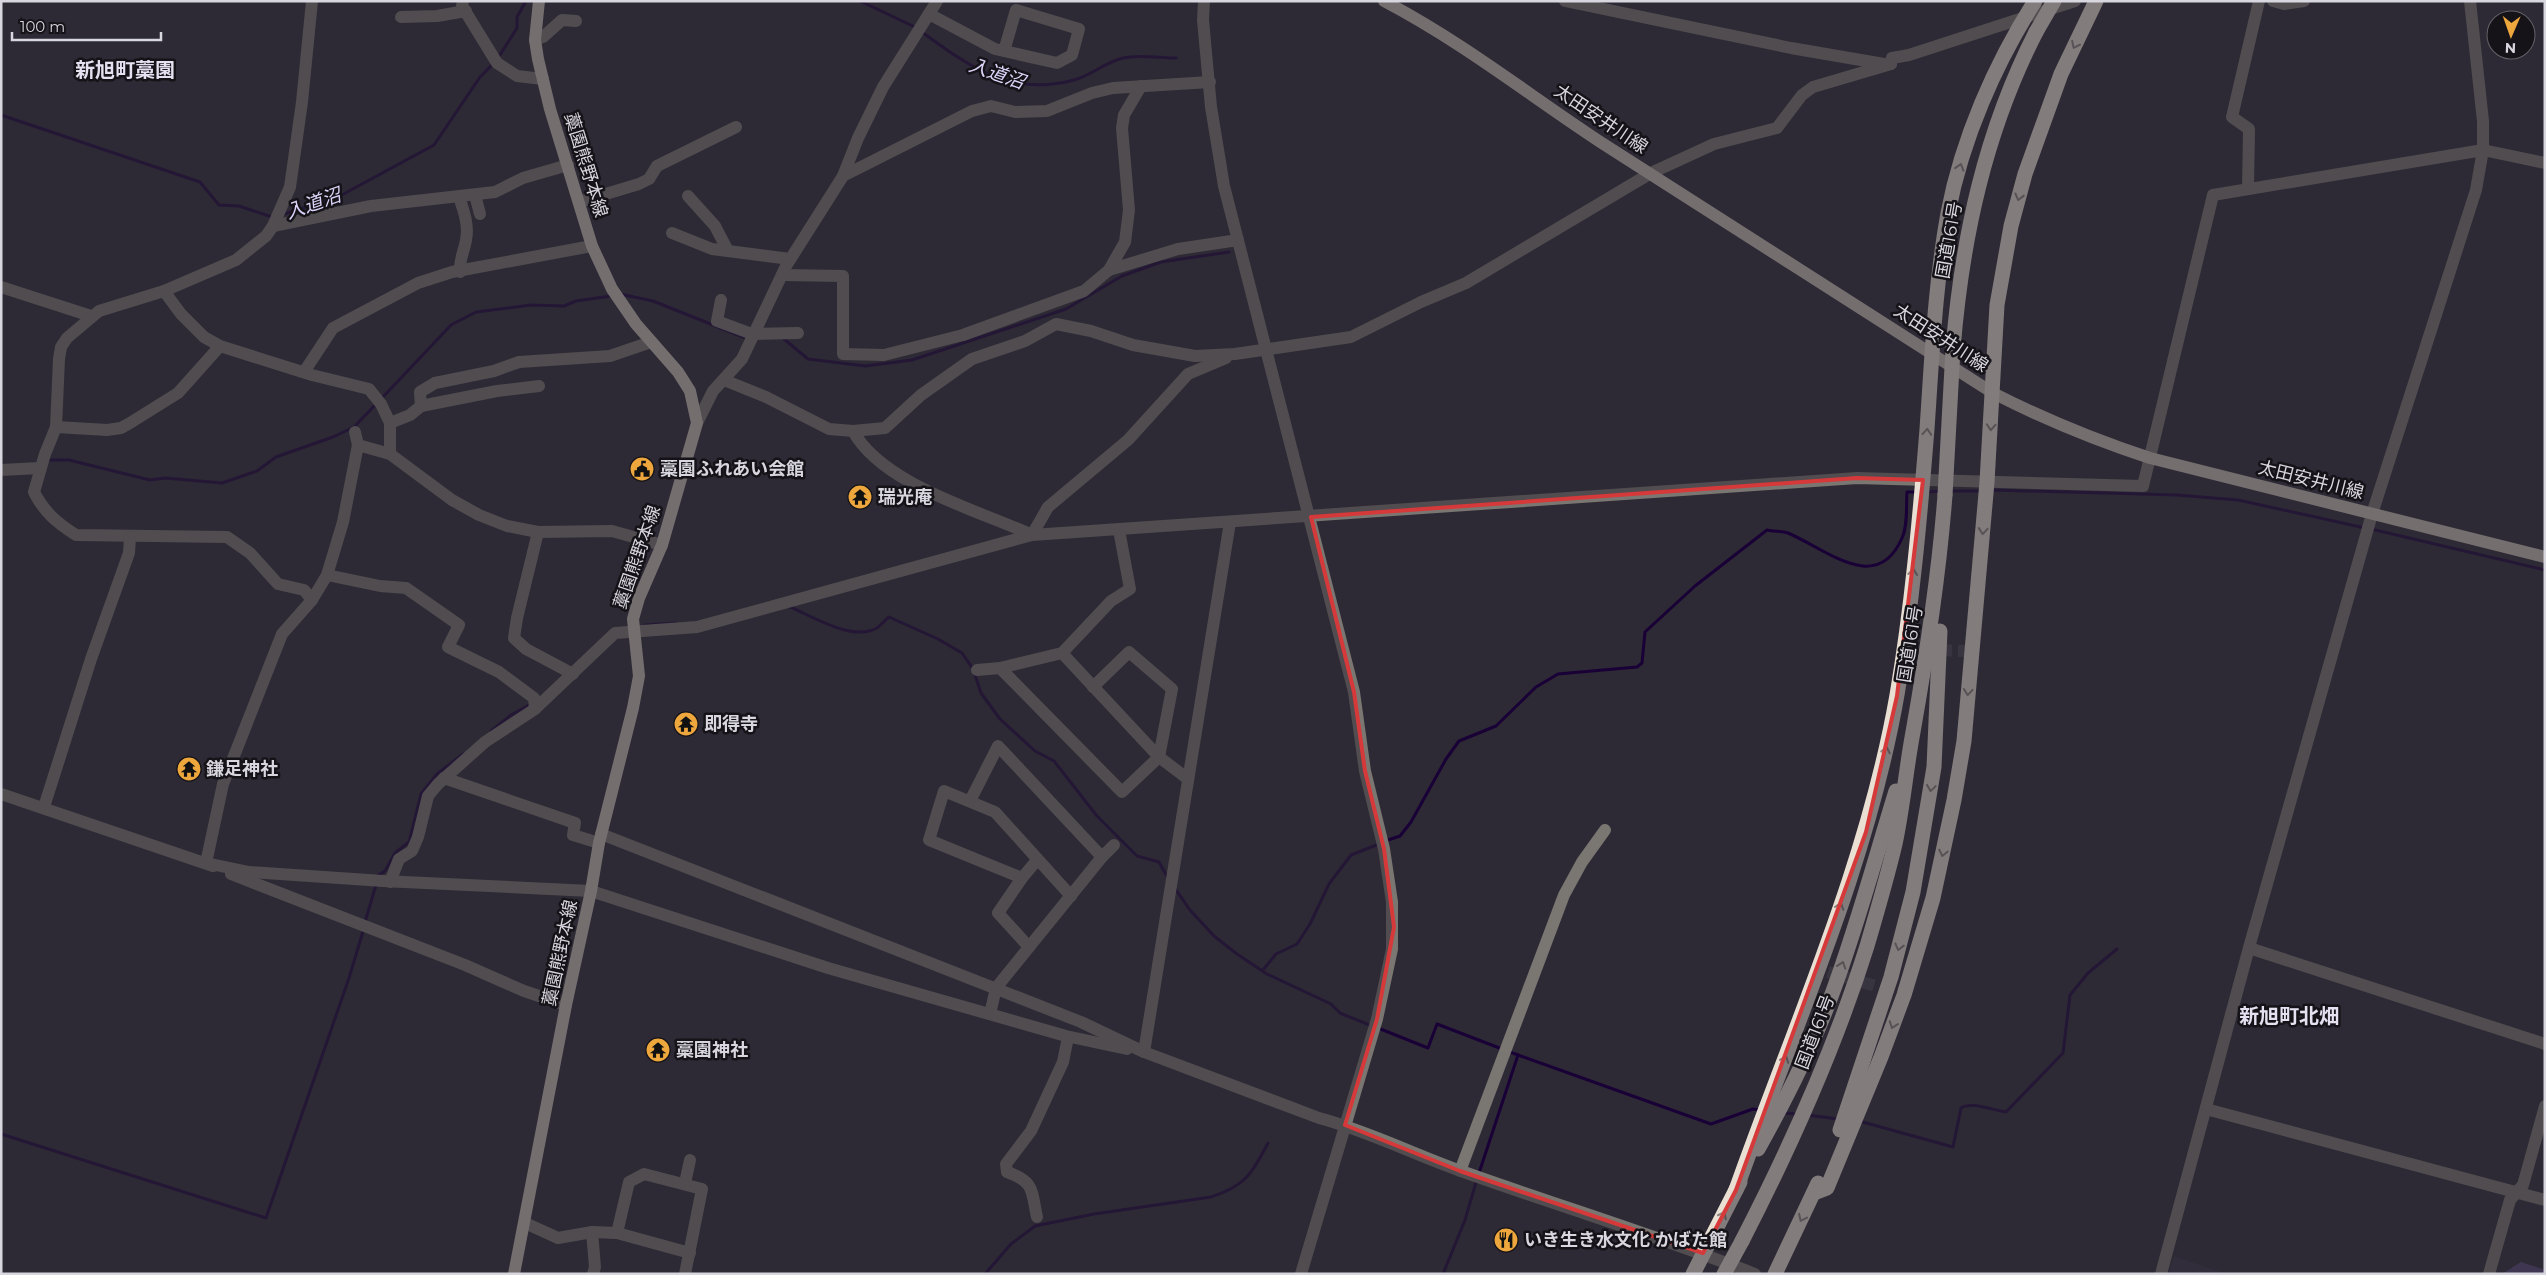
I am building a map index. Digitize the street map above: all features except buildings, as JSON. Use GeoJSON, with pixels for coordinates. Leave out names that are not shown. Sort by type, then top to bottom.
{"type":"FeatureCollection","features":[{"type":"Feature","properties":{"kind":"highway"},"geometry":{"type":"LineString","coordinates":[[1772,1111],[1823,970],[1866,832],[1881,773],[1904,649],[1923,480],[1942,249],[1956,180],[1975,122],[2003,59],[2035,1]]}},
{"type":"Feature","properties":{"kind":"highway","name":"国道161号"},"geometry":{"type":"LineString","coordinates":[[1724,1274],[1781,1164],[1800,1122],[1850,994],[1879,905],[1895,843],[1938,582],[1953,349],[1964,254],[1984,162],[2013,79],[2036,32],[2054,1]]}},
{"type":"Feature","properties":{"kind":"highway"},"geometry":{"type":"LineString","coordinates":[[1850,1119],[1904,995],[1933,898],[1954,800],[1964,742],[1969,651],[1987,482],[1997,305],[2011,226],[2025,174],[2061,74],[2096,1]]}},
{"type":"Feature","properties":{"kind":"highway"},"geometry":{"type":"LineString","coordinates":[[1775,1274],[1814,1193],[1826,1188],[1850,1119],[1891,977],[1913,892],[1927,818],[1934,767],[1940,623],[1938,582]]}},
{"type":"Feature","properties":{"kind":"highway"},"geometry":{"type":"LineString","coordinates":[[1692,1274],[1736,1190],[1772,1111],[1835,986],[1866,896],[1913,731]]}},
{"type":"Feature","properties":{"kind":"main road","name":"藁園熊野本線"},"geometry":{"type":"LineString","coordinates":[[514,1274],[600,839],[633,708],[638,676],[633,627],[639,598],[662,545],[697,423],[690,391],[678,372],[651,342],[612,289],[592,246],[543,79],[535,40],[539,1]]}},
{"type":"Feature","properties":{"kind":"main road","name":"太田安井川線"},"geometry":{"type":"LineString","coordinates":[[1384,1],[1425,23],[1483,59],[1605,145],[1993,392],[2093,439],[2369,524],[2545,557]]}},
{"type":"Feature","properties":{"kind":"street"},"geometry":{"type":"LineString","coordinates":[[312,1],[302,102],[290,187],[274,224],[266,236],[236,260],[164,291],[114,306],[91,316],[67,338],[61,346],[56,428],[40,468],[34,492],[42,508],[60,526],[76,535],[227,537],[250,552],[278,584],[304,590],[312,600]]}},
{"type":"Feature","properties":{"kind":"street"},"geometry":{"type":"LineString","coordinates":[[697,423],[710,396],[742,359],[749,340],[790,259],[843,176],[883,87],[937,1]]}},
{"type":"Feature","properties":{"kind":"street"},"geometry":{"type":"LineString","coordinates":[[1204,1],[1203,20],[1211,108],[1224,186],[1311,517],[1354,692],[1365,771],[1384,849],[1392,902],[1392,949],[1376,1020],[1301,1274]]}},
{"type":"Feature","properties":{"kind":"street"},"geometry":{"type":"LineString","coordinates":[[1565,1],[1792,48],[1891,64]]}},
{"type":"Feature","properties":{"kind":"street"},"geometry":{"type":"LineString","coordinates":[[1891,64],[1892,58],[1909,55],[2075,1]]}},
{"type":"Feature","properties":{"kind":"street"},"geometry":{"type":"LineString","coordinates":[[2248,188],[2249,129],[2232,117],[2259,1]]}},
{"type":"Feature","properties":{"kind":"street"},"geometry":{"type":"LineString","coordinates":[[2273,1],[2284,4],[2304,1]]}},
{"type":"Feature","properties":{"kind":"street"},"geometry":{"type":"LineString","coordinates":[[2161,1274],[2249,948],[2369,524],[2476,190],[2483,150],[2481,97],[2470,1]]}},
{"type":"Feature","properties":{"kind":"street"},"geometry":{"type":"LineString","coordinates":[[401,17],[437,16],[464,6],[495,61],[517,76],[543,79]]}},
{"type":"Feature","properties":{"kind":"street"},"geometry":{"type":"LineString","coordinates":[[929,14],[994,50],[1057,63],[1072,55],[1079,29],[1016,10],[1004,52]]}},
{"type":"Feature","properties":{"kind":"street"},"geometry":{"type":"LineString","coordinates":[[535,40],[543,37],[559,22],[566,19],[576,20]]}},
{"type":"Feature","properties":{"kind":"street"},"geometry":{"type":"LineString","coordinates":[[1045,307],[1055,322],[1091,330],[1111,339],[1162,352],[1195,356],[1235,354],[1351,337],[1421,302],[1466,283],[1651,173],[1714,144],[1777,128],[1802,95],[1813,87],[1891,64]]}},
{"type":"Feature","properties":{"kind":"street"},"geometry":{"type":"LineString","coordinates":[[843,176],[972,110],[992,106],[1015,112],[1047,111],[1092,93],[1113,88],[1210,82]]}},
{"type":"Feature","properties":{"kind":"street"},"geometry":{"type":"LineString","coordinates":[[782,274],[843,276],[844,354],[884,355],[964,336],[1084,291],[1108,270],[1125,242],[1130,210],[1123,121],[1124,114],[1141,86]]}},
{"type":"Feature","properties":{"kind":"street"},"geometry":{"type":"LineString","coordinates":[[579,202],[639,184],[649,179],[657,166],[736,127]]}},
{"type":"Feature","properties":{"kind":"street"},"geometry":{"type":"LineString","coordinates":[[390,882],[395,865],[399,859],[412,851],[418,837],[428,796],[444,778],[485,742],[535,704],[615,633],[633,627],[697,628],[1032,535],[1857,478],[2143,486],[2213,195],[2483,150],[2545,163]]}},
{"type":"Feature","properties":{"kind":"street"},"geometry":{"type":"LineString","coordinates":[[274,224],[371,206],[495,192],[523,178],[568,164]]}},
{"type":"Feature","properties":{"kind":"street"},"geometry":{"type":"LineString","coordinates":[[475,195],[480,214]]}},
{"type":"Feature","properties":{"kind":"street"},"geometry":{"type":"LineString","coordinates":[[688,196],[715,226],[728,251]]}},
{"type":"Feature","properties":{"kind":"street"},"geometry":{"type":"LineString","coordinates":[[460,197],[466,221],[467,238],[459,262],[460,272]]}},
{"type":"Feature","properties":{"kind":"street"},"geometry":{"type":"LineString","coordinates":[[672,233],[712,249],[790,259]]}},
{"type":"Feature","properties":{"kind":"street"},"geometry":{"type":"LineString","coordinates":[[1108,270],[1178,249],[1238,240]]}},
{"type":"Feature","properties":{"kind":"street"},"geometry":{"type":"LineString","coordinates":[[304,372],[333,328],[418,283],[460,272],[592,246]]}},
{"type":"Feature","properties":{"kind":"street"},"geometry":{"type":"LineString","coordinates":[[1,287],[91,316]]}},
{"type":"Feature","properties":{"kind":"street"},"geometry":{"type":"LineString","coordinates":[[164,291],[181,314],[204,337],[220,346],[304,372],[368,389],[378,400],[390,423],[390,454]]}},
{"type":"Feature","properties":{"kind":"street"},"geometry":{"type":"LineString","coordinates":[[721,300],[717,322],[749,340],[798,333]]}},
{"type":"Feature","properties":{"kind":"street"},"geometry":{"type":"LineString","coordinates":[[724,380],[766,397],[829,429],[853,431],[885,428],[921,395],[972,359],[1025,341],[1055,322]]}},
{"type":"Feature","properties":{"kind":"street"},"geometry":{"type":"LineString","coordinates":[[421,406],[420,392],[435,383],[494,371],[519,362],[610,356],[651,342]]}},
{"type":"Feature","properties":{"kind":"street"},"geometry":{"type":"LineString","coordinates":[[56,428],[107,430],[121,428],[130,424],[178,393],[220,346]]}},
{"type":"Feature","properties":{"kind":"street"},"geometry":{"type":"LineString","coordinates":[[1032,535],[1048,507],[1128,440],[1188,374],[1235,354]]}},
{"type":"Feature","properties":{"kind":"street"},"geometry":{"type":"LineString","coordinates":[[494,371],[497,391]]}},
{"type":"Feature","properties":{"kind":"street"},"geometry":{"type":"LineString","coordinates":[[390,423],[410,415],[421,406],[497,391],[539,386]]}},
{"type":"Feature","properties":{"kind":"street"},"geometry":{"type":"LineString","coordinates":[[853,431],[859,441],[890,471],[917,486],[1032,535]]}},
{"type":"Feature","properties":{"kind":"street"},"geometry":{"type":"LineString","coordinates":[[206,863],[223,784],[282,634],[312,600],[327,575],[343,522],[356,438],[390,454],[452,500],[479,515],[507,526],[538,532],[612,531],[662,545]]}},
{"type":"Feature","properties":{"kind":"street"},"geometry":{"type":"LineString","coordinates":[[1,470],[18,471],[40,468]]}},
{"type":"Feature","properties":{"kind":"street"},"geometry":{"type":"LineString","coordinates":[[1144,1052],[1230,522]]}},
{"type":"Feature","properties":{"kind":"street"},"geometry":{"type":"LineString","coordinates":[[977,670],[1000,668],[1062,653],[1110,600],[1130,589],[1119,530]]}},
{"type":"Feature","properties":{"kind":"street"},"geometry":{"type":"LineString","coordinates":[[538,532],[514,638],[526,649],[569,672]]}},
{"type":"Feature","properties":{"kind":"street"},"geometry":{"type":"LineString","coordinates":[[44,807],[91,659],[129,553],[130,537]]}},
{"type":"Feature","properties":{"kind":"street"},"geometry":{"type":"LineString","coordinates":[[327,575],[380,586],[406,588],[416,594],[459,625],[448,647],[498,672],[535,704]]}},
{"type":"Feature","properties":{"kind":"street"},"geometry":{"type":"LineString","coordinates":[[1000,668],[1122,792],[1159,757],[1172,689],[1129,652],[1093,687]]}},
{"type":"Feature","properties":{"kind":"street"},"geometry":{"type":"LineString","coordinates":[[1062,653],[1159,757],[1188,779]]}},
{"type":"Feature","properties":{"kind":"street"},"geometry":{"type":"LineString","coordinates":[[970,802],[998,746],[1102,857]]}},
{"type":"Feature","properties":{"kind":"street"},"geometry":{"type":"LineString","coordinates":[[444,778],[575,823],[573,835],[600,839],[996,988],[1081,1022],[1144,1052],[1319,1118],[1345,1125],[1466,1173],[1703,1253],[1755,1274]]}},
{"type":"Feature","properties":{"kind":"street"},"geometry":{"type":"LineString","coordinates":[[1022,878],[929,840],[944,791],[995,812],[1071,896]]}},
{"type":"Feature","properties":{"kind":"street"},"geometry":{"type":"LineString","coordinates":[[1,794],[206,863],[456,961],[524,991],[566,1005]]}},
{"type":"Feature","properties":{"kind":"street"},"geometry":{"type":"LineString","coordinates":[[1466,1173],[1508,1044],[1564,895],[1582,862],[1605,830]]}},
{"type":"Feature","properties":{"kind":"street"},"geometry":{"type":"LineString","coordinates":[[990,1014],[996,988],[1102,857],[1114,845]]}},
{"type":"Feature","properties":{"kind":"street"},"geometry":{"type":"LineString","coordinates":[[1029,947],[998,913],[1037,860]]}},
{"type":"Feature","properties":{"kind":"street"},"geometry":{"type":"LineString","coordinates":[[206,863],[249,872],[390,882],[591,892],[828,968],[1068,1037],[1144,1052]]}},
{"type":"Feature","properties":{"kind":"street"},"geometry":{"type":"LineString","coordinates":[[2249,948],[2545,1044]]}},
{"type":"Feature","properties":{"kind":"street"},"geometry":{"type":"LineString","coordinates":[[1889,990],[1904,995]]}},
{"type":"Feature","properties":{"kind":"street"},"geometry":{"type":"LineString","coordinates":[[1037,1217],[1030,1187],[1024,1178],[1007,1172],[1006,1164],[1031,1131],[1063,1062],[1068,1037]]}},
{"type":"Feature","properties":{"kind":"street"},"geometry":{"type":"LineString","coordinates":[[2489,1274],[2510,1200],[2523,1185],[2545,1106]]}},
{"type":"Feature","properties":{"kind":"street"},"geometry":{"type":"LineString","coordinates":[[2206,1109],[2545,1200]]}},
{"type":"Feature","properties":{"kind":"street"},"geometry":{"type":"LineString","coordinates":[[685,1183],[690,1160]]}},
{"type":"Feature","properties":{"kind":"street"},"geometry":{"type":"LineString","coordinates":[[617,1233],[629,1182],[644,1174],[702,1188],[685,1274]]}},
{"type":"Feature","properties":{"kind":"street"},"geometry":{"type":"LineString","coordinates":[[525,1223],[558,1238],[592,1232],[617,1233],[690,1253]]}},
{"type":"Feature","properties":{"kind":"street"},"geometry":{"type":"LineString","coordinates":[[592,1232],[596,1267],[593,1274]]}},
{"type":"Feature","properties":{"kind":"highlighted area"},"geometry":{"type":"Polygon","coordinates":[[[1857,478],[1923,480],[1897,696],[1866,832],[1736,1190],[1703,1253],[1460,1171],[1345,1125],[1377,1019],[1394,927],[1384,849],[1365,771],[1354,692],[1311,517],[1857,478]]]}},
{"type":"Feature","properties":{"kind":"shaded area"},"geometry":{"type":"Polygon","coordinates":[[[2174,1256],[2226,1274],[2168,1274],[2174,1256]]]}},
{"type":"Feature","properties":{"kind":"shaded area"},"geometry":{"type":"Polygon","coordinates":[[[2521,1262],[2545,1270],[2545,1274],[2502,1274],[2521,1262]]]}},
{"type":"Feature","properties":{"kind":"waterway","name":"入道沼"},"geometry":{"type":"LineString","coordinates":[[498,58],[517,28],[517,17],[526,1]]}},
{"type":"Feature","properties":{"kind":"waterway","name":"入道沼"},"geometry":{"type":"LineString","coordinates":[[860,1],[917,28]]}},
{"type":"Feature","properties":{"kind":"waterway","name":"入道沼"},"geometry":{"type":"LineString","coordinates":[[922,32],[957,57],[992,76],[1030,85],[1074,80],[1116,60],[1129,57],[1176,58]]}},
{"type":"Feature","properties":{"kind":"waterway","name":"入道沼"},"geometry":{"type":"LineString","coordinates":[[281,215],[338,197],[434,145],[480,77],[494,63]]}},
{"type":"Feature","properties":{"kind":"waterway","name":"入道沼"},"geometry":{"type":"LineString","coordinates":[[1,115],[200,182],[219,205],[239,206],[272,217]]}},
{"type":"Feature","properties":{"kind":"waterway"},"geometry":{"type":"LineString","coordinates":[[784,339],[808,359],[865,366],[912,360],[1066,309],[1122,276],[1161,262],[1229,252]]}},
{"type":"Feature","properties":{"kind":"waterway"},"geometry":{"type":"LineString","coordinates":[[620,294],[653,301],[748,339]]}},
{"type":"Feature","properties":{"kind":"waterway"},"geometry":{"type":"LineString","coordinates":[[382,398],[451,325],[476,312],[531,305],[564,306],[576,301],[611,296]]}},
{"type":"Feature","properties":{"kind":"waterway"},"geometry":{"type":"LineString","coordinates":[[47,460],[69,460],[150,480],[165,478],[222,483],[257,471],[276,457],[333,437],[354,427],[377,403]]}},
{"type":"Feature","properties":{"kind":"waterway"},"geometry":{"type":"LineString","coordinates":[[1990,490],[2177,495],[2238,500],[2365,528]]}},
{"type":"Feature","properties":{"kind":"waterway"},"geometry":{"type":"LineString","coordinates":[[1927,492],[1941,491]]}},
{"type":"Feature","properties":{"kind":"waterway"},"geometry":{"type":"LineString","coordinates":[[1950,491],[1981,491]]}},
{"type":"Feature","properties":{"kind":"waterway"},"geometry":{"type":"LineString","coordinates":[[1385,841],[1400,836],[1411,822],[1446,759],[1459,741],[1496,726],[1536,687],[1558,674],[1637,667],[1642,663],[1645,632],[1695,586],[1767,530],[1788,533],[1834,557],[1850,563],[1865,566],[1879,564],[1891,555],[1904,533],[1907,492],[1918,492]]}},
{"type":"Feature","properties":{"kind":"waterway"},"geometry":{"type":"LineString","coordinates":[[2371,529],[2545,570]]}},
{"type":"Feature","properties":{"kind":"waterway"},"geometry":{"type":"LineString","coordinates":[[788,606],[832,626],[856,632],[877,628],[889,617],[938,639],[962,653],[973,669],[981,693],[1000,719],[1035,751],[1054,761],[1097,816],[1137,856],[1159,862],[1168,878]]}},
{"type":"Feature","properties":{"kind":"waterway"},"geometry":{"type":"LineString","coordinates":[[645,625],[676,623]]}},
{"type":"Feature","properties":{"kind":"waterway"},"geometry":{"type":"LineString","coordinates":[[491,731],[511,715],[531,704]]}},
{"type":"Feature","properties":{"kind":"waterway"},"geometry":{"type":"LineString","coordinates":[[377,876],[385,871],[395,853],[409,842],[421,794],[437,774],[463,754]]}},
{"type":"Feature","properties":{"kind":"waterway"},"geometry":{"type":"LineString","coordinates":[[1263,970],[1276,954],[1297,944],[1310,924],[1329,884],[1351,855],[1379,844]]}},
{"type":"Feature","properties":{"kind":"waterway"},"geometry":{"type":"LineString","coordinates":[[365,922],[376,885]]}},
{"type":"Feature","properties":{"kind":"waterway"},"geometry":{"type":"LineString","coordinates":[[1174,887],[1190,910],[1214,936],[1237,954],[1267,974],[1331,1004],[1340,1013],[1372,1026]]}},
{"type":"Feature","properties":{"kind":"waterway"},"geometry":{"type":"LineString","coordinates":[[1,1134],[266,1218],[349,978],[364,928]]}},
{"type":"Feature","properties":{"kind":"waterway"},"geometry":{"type":"LineString","coordinates":[[1859,1121],[1953,1147],[1961,1108],[1970,1105],[2006,1112],[2063,1053],[2070,995],[2088,973],[2117,949]]}},
{"type":"Feature","properties":{"kind":"waterway"},"geometry":{"type":"LineString","coordinates":[[1378,1028],[1428,1048],[1437,1024],[1502,1049]]}},
{"type":"Feature","properties":{"kind":"waterway"},"geometry":{"type":"LineString","coordinates":[[1507,1051],[1711,1124],[1753,1109],[1761,1110]]}},
{"type":"Feature","properties":{"kind":"waterway"},"geometry":{"type":"LineString","coordinates":[[1479,1173],[1518,1055]]}},
{"type":"Feature","properties":{"kind":"waterway"},"geometry":{"type":"LineString","coordinates":[[1782,1113],[1798,1114]]}},
{"type":"Feature","properties":{"kind":"waterway"},"geometry":{"type":"LineString","coordinates":[[1807,1115],[1838,1119]]}},
{"type":"Feature","properties":{"kind":"waterway"},"geometry":{"type":"LineString","coordinates":[[985,1274],[1011,1244],[1035,1226],[1094,1214],[1211,1197],[1223,1193],[1246,1178],[1268,1143]]}},
{"type":"Feature","properties":{"kind":"waterway"},"geometry":{"type":"LineString","coordinates":[[1443,1274],[1465,1220],[1477,1179]]}},
{"type":"Feature","properties":{"kind":"tunnel"},"geometry":{"type":"LineString","coordinates":[[1904,649],[1965,651]]}},
{"type":"Feature","properties":{"kind":"tunnel"},"geometry":{"type":"LineString","coordinates":[[1828,972],[1889,990]]}},
{"type":"Feature","properties":{"kind":"place","name":"藁園ふれあい会館"},"geometry":{"type":"Point","coordinates":[642,469]}},
{"type":"Feature","properties":{"kind":"place","name":"瑞光庵"},"geometry":{"type":"Point","coordinates":[860,497]}},
{"type":"Feature","properties":{"kind":"place","name":"即得寺"},"geometry":{"type":"Point","coordinates":[686,724]}},
{"type":"Feature","properties":{"kind":"place","name":"鎌足神社"},"geometry":{"type":"Point","coordinates":[189,769]}},
{"type":"Feature","properties":{"kind":"place","name":"藁園神社"},"geometry":{"type":"Point","coordinates":[658,1050]}},
{"type":"Feature","properties":{"kind":"place","name":"いき生き水文化 かばた館"},"geometry":{"type":"Point","coordinates":[1506,1240]}},
{"type":"Feature","properties":{"kind":"district","name":"新旭町藁園"},"geometry":{"type":"Point","coordinates":[125,70]}},
{"type":"Feature","properties":{"kind":"district","name":"新旭町北畑"},"geometry":{"type":"Point","coordinates":[2289,1016]}}]}
